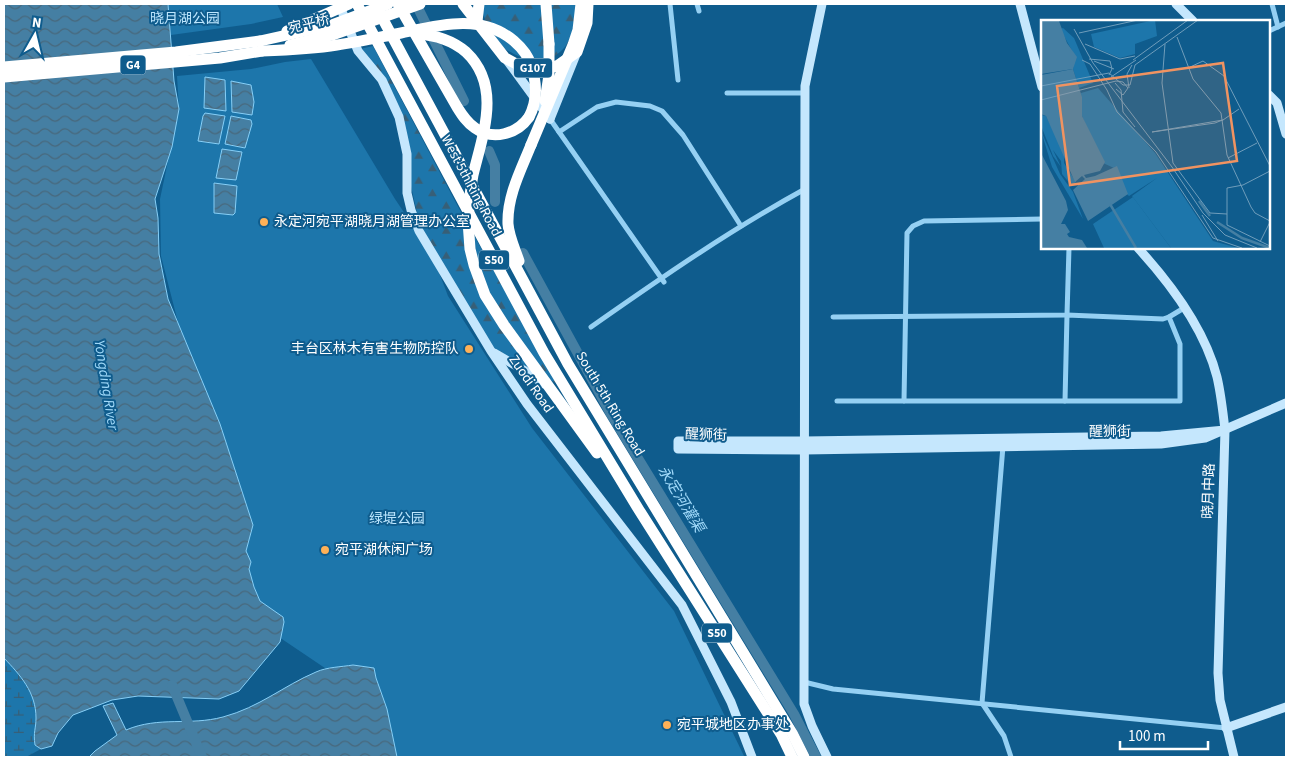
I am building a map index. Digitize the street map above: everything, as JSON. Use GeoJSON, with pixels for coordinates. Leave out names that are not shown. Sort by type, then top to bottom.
{"type":"FeatureCollection","features":[{"type":"Feature","properties":{"kind":"highway"},"geometry":{"type":"LineString","coordinates":[[261,46],[349,4]]}},
{"type":"Feature","properties":{"kind":"highway","name":"West 5th Ring Road"},"geometry":{"type":"LineString","coordinates":[[357,4],[544,353],[640,510]]}},
{"type":"Feature","properties":{"kind":"highway","name":"West 5th Ring Road"},"geometry":{"type":"LineString","coordinates":[[375,4],[531,296]]}},
{"type":"Feature","properties":{"kind":"highway","name":"宛平桥"},"geometry":{"type":"LineString","coordinates":[[261,46],[332,25],[388,4]]}},
{"type":"Feature","properties":{"kind":"highway"},"geometry":{"type":"LineString","coordinates":[[261,46],[335,46],[397,34],[458,23],[483,25],[498,30],[518,44],[524,52],[531,66],[536,89],[535,102],[529,117],[519,127],[503,134],[486,133],[476,129],[457,107],[398,4]]}},
{"type":"Feature","properties":{"kind":"highway","name":"宛平桥"},"geometry":{"type":"LineString","coordinates":[[261,46],[332,35],[420,4]]}},
{"type":"Feature","properties":{"kind":"highway","name":"G107"},"geometry":{"type":"LineString","coordinates":[[464,4],[505,58],[520,66],[543,69],[558,66],[577,52]]}},
{"type":"Feature","properties":{"kind":"highway"},"geometry":{"type":"LineString","coordinates":[[477,21],[479,4]]}},
{"type":"Feature","properties":{"kind":"highway"},"geometry":{"type":"LineString","coordinates":[[531,296],[510,236],[508,223],[514,188],[532,145],[546,120],[578,30],[581,4]]}},
{"type":"Feature","properties":{"kind":"highway"},"geometry":{"type":"LineString","coordinates":[[577,52],[586,23],[588,4]]}},
{"type":"Feature","properties":{"kind":"highway"},"geometry":{"type":"LineString","coordinates":[[545,5],[550,44],[546,120]]}},
{"type":"Feature","properties":{"kind":"highway"},"geometry":{"type":"LineString","coordinates":[[397,34],[434,36],[448,40],[460,47],[482,74],[487,94],[487,118],[473,177],[468,221],[469,242],[474,265],[485,295],[504,325],[640,510]]}},
{"type":"Feature","properties":{"kind":"highway","name":"G4"},"geometry":{"type":"LineString","coordinates":[[4,67],[261,46]]}},
{"type":"Feature","properties":{"kind":"highway","name":"G4"},"geometry":{"type":"LineString","coordinates":[[4,77],[220,58],[261,46]]}},
{"type":"Feature","properties":{"kind":"highway","name":"South 5th Ring Road"},"geometry":{"type":"LineString","coordinates":[[531,296],[573,372],[792,733],[804,757]]}},
{"type":"Feature","properties":{"kind":"highway","name":"S50"},"geometry":{"type":"LineString","coordinates":[[640,510],[781,734],[792,757]]}},
{"type":"Feature","properties":{"kind":"street","name":"Zuodi Road"},"geometry":{"type":"LineString","coordinates":[[339,4],[358,51],[382,80],[398,117],[407,154],[407,193],[419,231],[491,351],[527,404],[682,605],[731,702],[752,757]]}},
{"type":"Feature","properties":{"kind":"street"},"geometry":{"type":"LineString","coordinates":[[670,4],[678,80]]}},
{"type":"Feature","properties":{"kind":"street"},"geometry":{"type":"LineString","coordinates":[[697,4],[699,12]]}},
{"type":"Feature","properties":{"kind":"street"},"geometry":{"type":"LineString","coordinates":[[822,4],[805,86],[804,704],[827,757]]}},
{"type":"Feature","properties":{"kind":"street"},"geometry":{"type":"LineString","coordinates":[[1020,4],[1041,83]]}},
{"type":"Feature","properties":{"kind":"street"},"geometry":{"type":"LineString","coordinates":[[1176,4],[1192,20]]}},
{"type":"Feature","properties":{"kind":"street"},"geometry":{"type":"LineString","coordinates":[[1272,4],[1278,27]]}},
{"type":"Feature","properties":{"kind":"street"},"geometry":{"type":"LineString","coordinates":[[1270,31],[1286,23]]}},
{"type":"Feature","properties":{"kind":"street"},"geometry":{"type":"LineString","coordinates":[[546,120],[577,52]]}},
{"type":"Feature","properties":{"kind":"street"},"geometry":{"type":"LineString","coordinates":[[505,58],[546,120],[559,132],[663,280]]}},
{"type":"Feature","properties":{"kind":"street"},"geometry":{"type":"LineString","coordinates":[[727,93],[805,93]]}},
{"type":"Feature","properties":{"kind":"street"},"geometry":{"type":"LineString","coordinates":[[1270,96],[1277,103],[1286,134]]}},
{"type":"Feature","properties":{"kind":"street"},"geometry":{"type":"LineString","coordinates":[[559,132],[597,107],[616,102],[650,106],[662,111],[683,135],[741,226]]}},
{"type":"Feature","properties":{"kind":"street"},"geometry":{"type":"LineString","coordinates":[[591,327],[741,226],[804,189]]}},
{"type":"Feature","properties":{"kind":"street"},"geometry":{"type":"LineString","coordinates":[[904,401],[907,233],[913,226],[924,221],[1041,220]]}},
{"type":"Feature","properties":{"kind":"street"},"geometry":{"type":"LineString","coordinates":[[1065,401],[1069,249]]}},
{"type":"Feature","properties":{"kind":"street","name":"晓月中路"},"geometry":{"type":"LineString","coordinates":[[1139,249],[1164,276],[1184,308],[1208,353],[1217,375],[1225,430],[1218,673],[1220,700],[1234,757]]}},
{"type":"Feature","properties":{"kind":"street"},"geometry":{"type":"LineString","coordinates":[[833,317],[1067,315],[1163,319],[1184,308]]}},
{"type":"Feature","properties":{"kind":"street"},"geometry":{"type":"LineString","coordinates":[[837,401],[1180,401],[1180,344],[1169,317]]}},
{"type":"Feature","properties":{"kind":"street"},"geometry":{"type":"LineString","coordinates":[[491,351],[525,371],[551,390]]}},
{"type":"Feature","properties":{"kind":"street","name":"醒狮街"},"geometry":{"type":"LineString","coordinates":[[804,445],[678,441],[678,449],[1004,442],[1161,436],[1225,430],[1286,403]]}},
{"type":"Feature","properties":{"kind":"street"},"geometry":{"type":"LineString","coordinates":[[1004,442],[982,703],[1004,736],[1011,757]]}},
{"type":"Feature","properties":{"kind":"street"},"geometry":{"type":"LineString","coordinates":[[804,682],[833,689],[1226,728],[1286,707]]}},
{"type":"Feature","properties":{"kind":"green space","name":"晓月湖公园"},"geometry":{"type":"Polygon","coordinates":[[[168,4],[277,4],[283,17],[251,24],[171,35],[168,4]]]}},
{"type":"Feature","properties":{"kind":"green space"},"geometry":{"type":"Polygon","coordinates":[[[481,4],[577,4],[572,33],[564,48],[553,57],[534,60],[520,57],[504,48],[489,28],[481,4]]]}},
{"type":"Feature","properties":{"kind":"green space"},"geometry":{"type":"Polygon","coordinates":[[[373,46],[456,203],[556,383],[527,369],[492,347],[420,226],[411,186],[411,152],[403,121],[360,49],[373,46]]]}},
{"type":"Feature","properties":{"kind":"green space","name":"绿堤公园"},"geometry":{"type":"Polygon","coordinates":[[[311,59],[395,199],[432,254],[448,296],[532,428],[674,611],[744,756],[373,757],[362,693],[270,631],[230,547],[210,447],[161,256],[160,199],[179,109],[177,76],[251,69],[311,59]]]}},
{"type":"Feature","properties":{"kind":"green space"},"geometry":{"type":"Polygon","coordinates":[[[4,658],[26,685],[35,709],[35,745],[41,749],[26,757],[4,757],[4,658]]]}},
{"type":"Feature","properties":{"kind":"water"},"geometry":{"type":"Polygon","coordinates":[[[4,4],[168,4],[174,81],[179,109],[172,147],[155,199],[158,218],[159,254],[168,299],[220,424],[253,525],[246,551],[251,562],[249,569],[254,587],[260,601],[283,617],[284,622],[280,642],[239,691],[219,699],[138,696],[112,700],[73,715],[58,733],[52,746],[41,749],[35,745],[36,718],[30,692],[4,658],[4,4]]]}},
{"type":"Feature","properties":{"kind":"water"},"geometry":{"type":"Polygon","coordinates":[[[205,77],[225,80],[226,111],[204,108],[205,77]]]}},
{"type":"Feature","properties":{"kind":"water"},"geometry":{"type":"Polygon","coordinates":[[[231,81],[251,85],[254,102],[252,115],[232,112],[231,81]]]}},
{"type":"Feature","properties":{"kind":"water"},"geometry":{"type":"Polygon","coordinates":[[[205,113],[225,116],[219,144],[198,141],[205,113]]]}},
{"type":"Feature","properties":{"kind":"water"},"geometry":{"type":"Polygon","coordinates":[[[231,116],[251,120],[252,124],[245,148],[225,144],[231,116]]]}},
{"type":"Feature","properties":{"kind":"water"},"geometry":{"type":"Polygon","coordinates":[[[222,149],[242,152],[236,180],[216,178],[222,149]]]}},
{"type":"Feature","properties":{"kind":"water"},"geometry":{"type":"Polygon","coordinates":[[[214,183],[237,186],[235,213],[233,215],[214,213],[214,183]]]}},
{"type":"Feature","properties":{"kind":"water"},"geometry":{"type":"Polygon","coordinates":[[[353,665],[374,668],[387,709],[397,757],[89,757],[117,735],[103,706],[113,703],[126,730],[150,723],[210,720],[248,708],[320,670],[353,665]]]}},
{"type":"Feature","properties":{"kind":"waterway","name":"永定河灌渠"},"geometry":{"type":"LineString","coordinates":[[416,4],[464,101]]}},
{"type":"Feature","properties":{"kind":"waterway","name":"永定河灌渠"},"geometry":{"type":"LineString","coordinates":[[489,151],[495,165],[495,202]]}},
{"type":"Feature","properties":{"kind":"waterway","name":"永定河灌渠"},"geometry":{"type":"LineString","coordinates":[[523,253],[611,414],[794,714],[816,757]]}},
{"type":"Feature","properties":{"kind":"waterway","name":"Yongding River"},"geometry":{"type":"LineString","coordinates":[[172,685],[202,757]]}},
{"type":"Feature","properties":{"kind":"place","name":"永定河宛平湖晓月湖管理办公室"},"geometry":{"type":"Point","coordinates":[264,222]}},
{"type":"Feature","properties":{"kind":"place","name":"丰台区林木有害生物防控队"},"geometry":{"type":"Point","coordinates":[469,349]}},
{"type":"Feature","properties":{"kind":"place","name":"宛平湖休闲广场"},"geometry":{"type":"Point","coordinates":[325,550]}},
{"type":"Feature","properties":{"kind":"place","name":"宛平城地区办事处"},"geometry":{"type":"Point","coordinates":[667,725]}}]}
